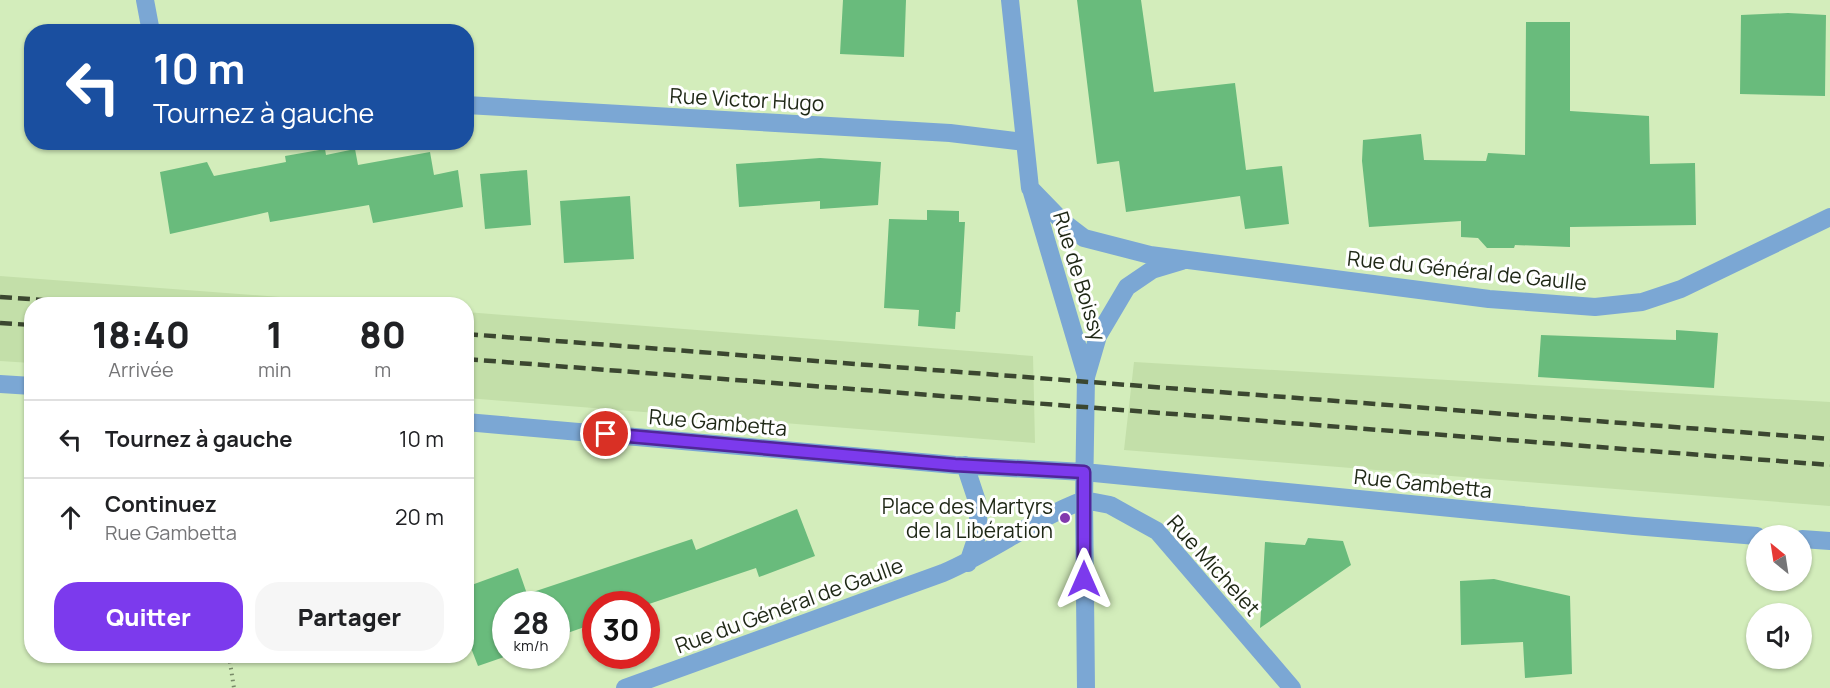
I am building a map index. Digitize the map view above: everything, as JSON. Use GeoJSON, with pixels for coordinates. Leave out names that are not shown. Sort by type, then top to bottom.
{"type":"FeatureCollection","features":[{"type":"Feature","properties":{"kind":"street"},"geometry":{"type":"LineString","coordinates":[[145,0],[150,24]]}},
{"type":"Feature","properties":{"kind":"street","name":"Rue de Boissy"},"geometry":{"type":"LineString","coordinates":[[1010,0],[1030,188],[1086,377]]}},
{"type":"Feature","properties":{"kind":"street","name":"Rue Victor Hugo"},"geometry":{"type":"LineString","coordinates":[[474,105],[950,133],[1024,142]]}},
{"type":"Feature","properties":{"kind":"street","name":"Rue de Boissy"},"geometry":{"type":"LineString","coordinates":[[1030,188],[1062,222],[1084,238]]}},
{"type":"Feature","properties":{"kind":"street","name":"Rue du Général de Gaulle"},"geometry":{"type":"LineString","coordinates":[[1084,238],[1142,253],[1489,299],[1595,307],[1642,302],[1681,289],[1830,217]]}},
{"type":"Feature","properties":{"kind":"street","name":"Rue de Boissy"},"geometry":{"type":"LineString","coordinates":[[1086,688],[1084,472],[1086,377],[1098,336],[1127,287],[1152,270],[1189,258]]}},
{"type":"Feature","properties":{"kind":"street"},"geometry":{"type":"LineString","coordinates":[[0,384],[24,386]]}},
{"type":"Feature","properties":{"kind":"street","name":"Rue Gambetta"},"geometry":{"type":"LineString","coordinates":[[474,423],[965,465]]}},
{"type":"Feature","properties":{"kind":"street"},"geometry":{"type":"LineString","coordinates":[[968,563],[979,530],[977,501],[965,465],[1084,472]]}},
{"type":"Feature","properties":{"kind":"street","name":"Rue Gambetta"},"geometry":{"type":"LineString","coordinates":[[1084,472],[1746,535]]}},
{"type":"Feature","properties":{"kind":"street"},"geometry":{"type":"LineString","coordinates":[[968,563],[1054,511],[1084,500]]}},
{"type":"Feature","properties":{"kind":"street","name":"Rue Michelet"},"geometry":{"type":"LineString","coordinates":[[1084,500],[1110,505],[1157,531],[1292,688]]}},
{"type":"Feature","properties":{"kind":"street"},"geometry":{"type":"LineString","coordinates":[[1812,540],[1830,541]]}},
{"type":"Feature","properties":{"kind":"street","name":"Rue du Général de Gaulle"},"geometry":{"type":"LineString","coordinates":[[625,688],[968,563]]}},
{"type":"Feature","properties":{"kind":"path"},"geometry":{"type":"LineString","coordinates":[[230,663],[234,688]]}},
{"type":"Feature","properties":{"kind":"shaded area"},"geometry":{"type":"Polygon","coordinates":[[[0,276],[280,297],[24,297],[24,363],[0,361],[0,276]]]}},
{"type":"Feature","properties":{"kind":"shaded area"},"geometry":{"type":"Polygon","coordinates":[[[474,313],[1033,356],[1035,443],[474,399],[474,313]]]}},
{"type":"Feature","properties":{"kind":"shaded area"},"geometry":{"type":"Polygon","coordinates":[[[1134,362],[1830,402],[1830,506],[1124,450],[1134,362]]]}},
{"type":"Feature","properties":{"kind":"building"},"geometry":{"type":"Polygon","coordinates":[[[843,0],[906,0],[904,57],[840,54],[843,0]]]}},
{"type":"Feature","properties":{"kind":"building"},"geometry":{"type":"Polygon","coordinates":[[[1077,0],[1141,0],[1154,92],[1235,83],[1246,170],[1282,166],[1289,224],[1245,229],[1240,196],[1126,212],[1119,161],[1097,164],[1077,0]]]}},
{"type":"Feature","properties":{"kind":"building"},"geometry":{"type":"Polygon","coordinates":[[[1788,13],[1826,15],[1825,96],[1740,94],[1741,15],[1788,13]]]}},
{"type":"Feature","properties":{"kind":"building"},"geometry":{"type":"Polygon","coordinates":[[[1526,22],[1570,22],[1570,111],[1649,116],[1650,164],[1695,163],[1696,225],[1570,227],[1570,247],[1515,245],[1514,248],[1487,248],[1478,238],[1461,237],[1461,221],[1369,227],[1362,161],[1363,140],[1421,134],[1424,160],[1486,161],[1488,153],[1525,155],[1526,22]]]}},
{"type":"Feature","properties":{"kind":"building"},"geometry":{"type":"Polygon","coordinates":[[[319,150],[325,150],[326,155],[355,150],[358,165],[430,152],[434,175],[458,170],[463,207],[373,223],[369,205],[270,222],[268,212],[170,234],[160,172],[207,162],[214,176],[286,162],[285,156],[319,150]]]}},
{"type":"Feature","properties":{"kind":"building"},"geometry":{"type":"Polygon","coordinates":[[[820,158],[881,162],[878,205],[820,209],[820,201],[739,207],[736,164],[820,158]]]}},
{"type":"Feature","properties":{"kind":"building"},"geometry":{"type":"Polygon","coordinates":[[[527,170],[531,225],[485,229],[480,174],[527,170]]]}},
{"type":"Feature","properties":{"kind":"building"},"geometry":{"type":"Polygon","coordinates":[[[630,196],[634,259],[564,263],[560,201],[630,196]]]}},
{"type":"Feature","properties":{"kind":"building"},"geometry":{"type":"Polygon","coordinates":[[[927,210],[959,211],[959,222],[965,222],[960,312],[956,312],[955,329],[918,326],[919,310],[884,308],[889,219],[927,220],[927,210]]]}},
{"type":"Feature","properties":{"kind":"building"},"geometry":{"type":"Polygon","coordinates":[[[1676,330],[1718,333],[1714,388],[1538,377],[1541,335],[1676,340],[1676,330]]]}},
{"type":"Feature","properties":{"kind":"building"},"geometry":{"type":"Polygon","coordinates":[[[797,509],[815,556],[759,577],[756,568],[660,600],[660,591],[582,591],[582,628],[570,632],[570,591],[536,591],[692,539],[696,550],[797,509]]]}},
{"type":"Feature","properties":{"kind":"building"},"geometry":{"type":"Polygon","coordinates":[[[1308,538],[1343,541],[1351,565],[1260,628],[1265,542],[1305,545],[1308,538]]]}},
{"type":"Feature","properties":{"kind":"building"},"geometry":{"type":"Polygon","coordinates":[[[518,568],[526,591],[492,591],[492,661],[478,666],[474,656],[474,584],[518,568]]]}},
{"type":"Feature","properties":{"kind":"building"},"geometry":{"type":"Polygon","coordinates":[[[1494,579],[1570,596],[1572,674],[1525,678],[1523,642],[1461,645],[1460,581],[1494,579]]]}},
{"type":"Feature","properties":{"kind":"railway"},"geometry":{"type":"LineString","coordinates":[[0,297],[24,299]]}},
{"type":"Feature","properties":{"kind":"railway"},"geometry":{"type":"LineString","coordinates":[[0,323],[24,324]]}},
{"type":"Feature","properties":{"kind":"railway"},"geometry":{"type":"LineString","coordinates":[[474,335],[1830,439]]}},
{"type":"Feature","properties":{"kind":"railway"},"geometry":{"type":"LineString","coordinates":[[474,360],[1830,465]]}},
{"type":"Feature","properties":{"kind":"place","name":"Place des Martyrs de la Libération"},"geometry":{"type":"Point","coordinates":[1065,518]}},
{"type":"Feature","properties":{"kind":"route"},"geometry":{"type":"LineString","coordinates":[[606,434],[955,465],[1084,472],[1084,579]]}}]}
